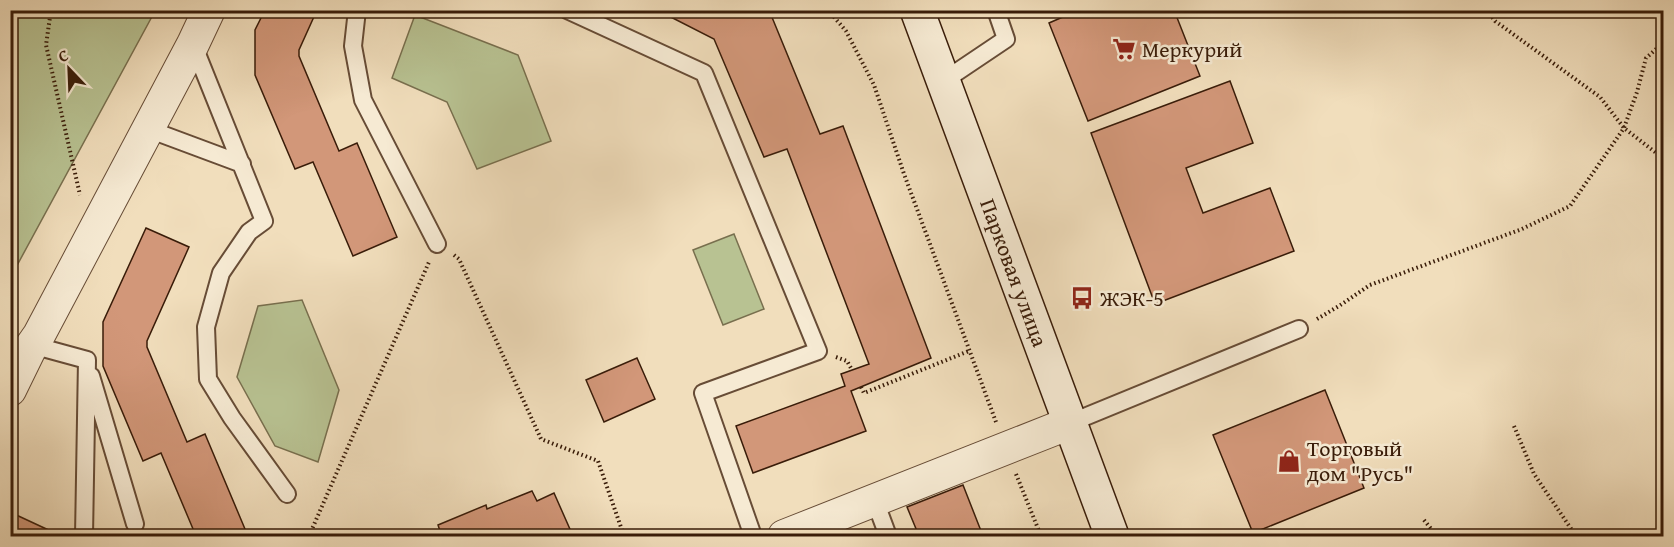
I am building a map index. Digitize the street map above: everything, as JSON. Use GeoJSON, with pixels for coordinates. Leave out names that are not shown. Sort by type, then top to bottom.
{"type":"FeatureCollection","features":[{"type":"Feature","properties":{"kind":"street"},"geometry":{"type":"LineString","coordinates":[[10,390],[209,10]]}},
{"type":"Feature","properties":{"kind":"street","name":"Парковая улица"},"geometry":{"type":"LineString","coordinates":[[917,10],[1112,537]]}},
{"type":"Feature","properties":{"kind":"street"},"geometry":{"type":"LineString","coordinates":[[784,537],[1070,423]]}},
{"type":"Feature","properties":{"kind":"lane"},"geometry":{"type":"LineString","coordinates":[[357,10],[353,46],[363,100],[436,244]]}},
{"type":"Feature","properties":{"kind":"lane"},"geometry":{"type":"LineString","coordinates":[[567,10],[704,73],[818,351],[703,393],[753,537]]}},
{"type":"Feature","properties":{"kind":"lane"},"geometry":{"type":"LineString","coordinates":[[942,82],[1006,39],[996,10]]}},
{"type":"Feature","properties":{"kind":"lane"},"geometry":{"type":"LineString","coordinates":[[193,44],[264,221],[249,232],[221,273],[206,327],[208,379],[232,418],[287,494]]}},
{"type":"Feature","properties":{"kind":"lane"},"geometry":{"type":"LineString","coordinates":[[148,129],[242,165]]}},
{"type":"Feature","properties":{"kind":"lane"},"geometry":{"type":"LineString","coordinates":[[1070,423],[1299,329]]}},
{"type":"Feature","properties":{"kind":"lane"},"geometry":{"type":"LineString","coordinates":[[32,345],[87,360]]}},
{"type":"Feature","properties":{"kind":"lane"},"geometry":{"type":"LineString","coordinates":[[87,360],[135,524]]}},
{"type":"Feature","properties":{"kind":"lane"},"geometry":{"type":"LineString","coordinates":[[84,537],[87,360]]}},
{"type":"Feature","properties":{"kind":"lane"},"geometry":{"type":"LineString","coordinates":[[875,501],[888,537]]}},
{"type":"Feature","properties":{"kind":"path"},"geometry":{"type":"LineString","coordinates":[[51,10],[46,45],[81,201]]}},
{"type":"Feature","properties":{"kind":"path"},"geometry":{"type":"LineString","coordinates":[[828,10],[846,31],[874,85],[969,351],[1041,537]]}},
{"type":"Feature","properties":{"kind":"path"},"geometry":{"type":"LineString","coordinates":[[1487,10],[1495,21],[1600,97],[1624,128],[1664,159]]}},
{"type":"Feature","properties":{"kind":"path"},"geometry":{"type":"LineString","coordinates":[[1299,329],[1340,306],[1370,285],[1522,229],[1570,206],[1624,128],[1637,93],[1646,58],[1664,42]]}},
{"type":"Feature","properties":{"kind":"path"},"geometry":{"type":"LineString","coordinates":[[309,537],[436,244],[459,259],[541,439],[598,461],[624,537]]}},
{"type":"Feature","properties":{"kind":"path"},"geometry":{"type":"LineString","coordinates":[[861,387],[864,393],[969,351]]}},
{"type":"Feature","properties":{"kind":"path"},"geometry":{"type":"LineString","coordinates":[[1514,426],[1534,474],[1576,537]]}},
{"type":"Feature","properties":{"kind":"path"},"geometry":{"type":"LineString","coordinates":[[1424,520],[1437,537]]}},
{"type":"Feature","properties":{"kind":"path"},"geometry":{"type":"LineString","coordinates":[[1658,537],[1664,532]]}},
{"type":"Feature","properties":{"kind":"green space"},"geometry":{"type":"Polygon","coordinates":[[[11,10],[155,11],[11,273],[11,10]]]}},
{"type":"Feature","properties":{"kind":"green space"},"geometry":{"type":"Polygon","coordinates":[[[415,15],[518,55],[551,141],[477,169],[447,102],[392,78],[415,15]]]}},
{"type":"Feature","properties":{"kind":"green space"},"geometry":{"type":"Polygon","coordinates":[[[734,234],[764,309],[723,325],[693,250],[734,234]]]}},
{"type":"Feature","properties":{"kind":"green space"},"geometry":{"type":"Polygon","coordinates":[[[302,300],[339,390],[318,462],[275,446],[237,377],[258,306],[302,300]]]}},
{"type":"Feature","properties":{"kind":"building"},"geometry":{"type":"Polygon","coordinates":[[[265,10],[317,10],[299,50],[299,56],[339,151],[357,143],[397,237],[353,256],[313,162],[295,169],[255,75],[255,30],[265,10]]]}},
{"type":"Feature","properties":{"kind":"building"},"geometry":{"type":"Polygon","coordinates":[[[657,10],[769,10],[820,134],[843,126],[931,358],[851,391],[866,431],[753,473],[736,426],[845,386],[841,374],[869,364],[787,149],[764,157],[714,39],[657,10]]]}},
{"type":"Feature","properties":{"kind":"building","name":"Меркурий"},"geometry":{"type":"Polygon","coordinates":[[[1079,10],[1174,10],[1200,76],[1088,121],[1049,23],[1079,10]]]}},
{"type":"Feature","properties":{"kind":"building"},"geometry":{"type":"Polygon","coordinates":[[[1230,81],[1253,143],[1186,168],[1203,213],[1270,188],[1294,251],[1155,304],[1091,133],[1230,81]]]}},
{"type":"Feature","properties":{"kind":"building"},"geometry":{"type":"Polygon","coordinates":[[[146,228],[189,247],[147,341],[147,347],[187,442],[205,434],[245,529],[226,536],[196,536],[161,453],[143,461],[103,366],[103,322],[146,228]]]}},
{"type":"Feature","properties":{"kind":"building"},"geometry":{"type":"Polygon","coordinates":[[[637,358],[655,399],[604,422],[586,380],[637,358]]]}},
{"type":"Feature","properties":{"kind":"building","name":"Торговый дом \"Русь\""},"geometry":{"type":"Polygon","coordinates":[[[1325,390],[1364,488],[1253,533],[1213,435],[1325,390]]]}},
{"type":"Feature","properties":{"kind":"building"},"geometry":{"type":"Polygon","coordinates":[[[963,485],[983,536],[919,536],[907,507],[963,485]]]}},
{"type":"Feature","properties":{"kind":"building"},"geometry":{"type":"Polygon","coordinates":[[[532,491],[537,501],[554,493],[573,536],[436,536],[441,534],[438,525],[486,505],[487,509],[532,491]]]}},
{"type":"Feature","properties":{"kind":"building"},"geometry":{"type":"Polygon","coordinates":[[[12,513],[55,533],[54,536],[10,536],[12,513]]]}},
{"type":"Feature","properties":{"kind":"place","name":"Меркурий"},"geometry":{"type":"Point","coordinates":[1124,49]}},
{"type":"Feature","properties":{"kind":"place","name":"ЖЭК-5"},"geometry":{"type":"Point","coordinates":[1082,298]}},
{"type":"Feature","properties":{"kind":"place","name":"Торговый дом \"Русь\""},"geometry":{"type":"Point","coordinates":[1289,461]}}]}
